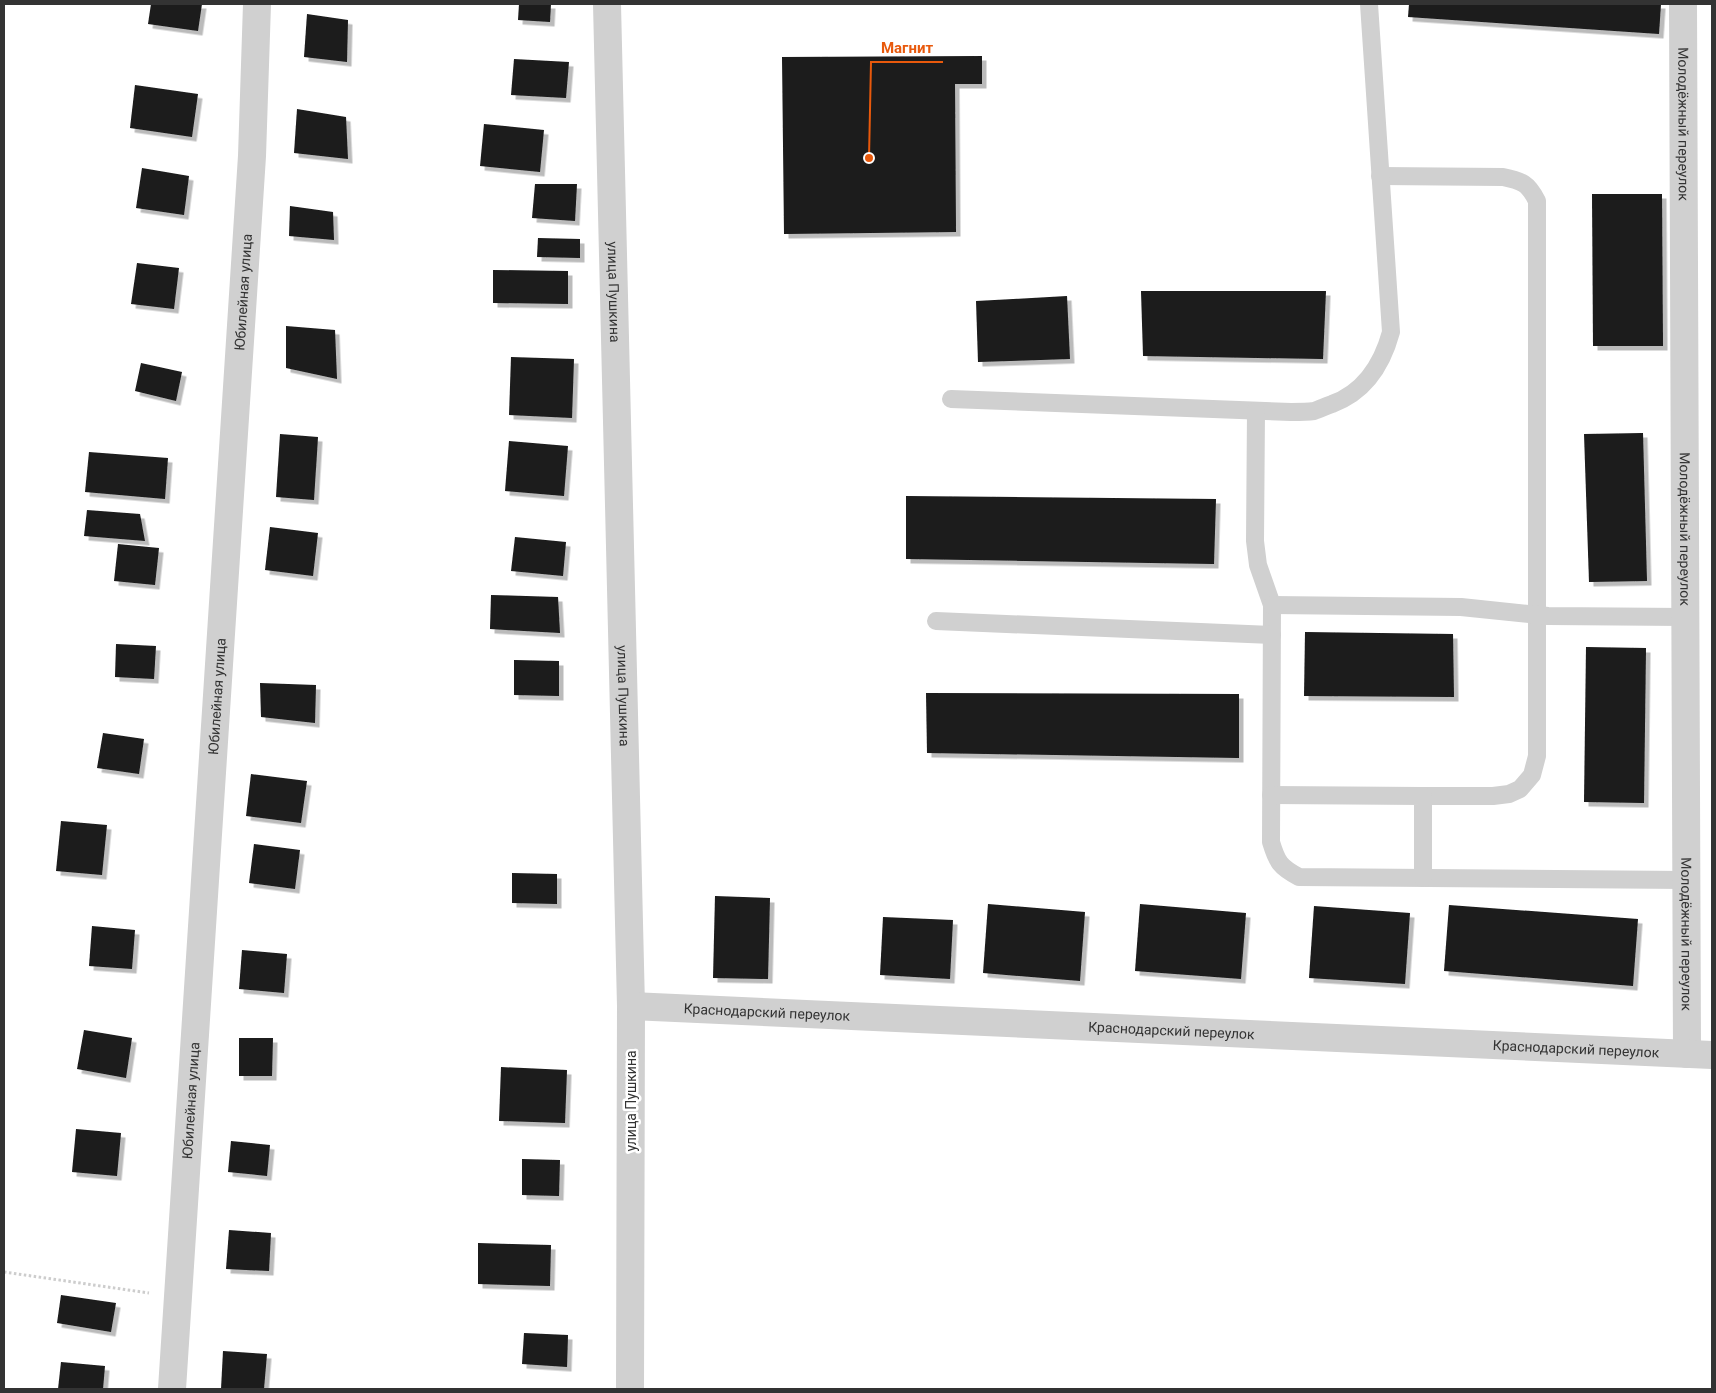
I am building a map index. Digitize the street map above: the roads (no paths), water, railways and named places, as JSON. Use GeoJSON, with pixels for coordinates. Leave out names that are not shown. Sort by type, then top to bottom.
{"type":"FeatureCollection","features":[{"type":"Feature","properties":{"kind":"street","name":"Юбилейная улица"},"geometry":{"type":"LineString","coordinates":[[172,1389],[252,156],[257,4]]}},
{"type":"Feature","properties":{"kind":"street","name":"улица Пушкина"},"geometry":{"type":"LineString","coordinates":[[607,4],[631,1006],[630,1389]]}},
{"type":"Feature","properties":{"kind":"street","name":"Молодёжный переулок"},"geometry":{"type":"LineString","coordinates":[[1682,4],[1686,880],[1699,1055]]}},
{"type":"Feature","properties":{"kind":"street","name":"Краснодарский переулок"},"geometry":{"type":"LineString","coordinates":[[631,1006],[1699,1055]]}},
{"type":"Feature","properties":{"kind":"lane"},"geometry":{"type":"LineString","coordinates":[[951,399],[1291,412],[1315,411],[1345,399],[1363,386],[1376,371],[1386,350],[1391,332],[1369,4]]}},
{"type":"Feature","properties":{"kind":"lane"},"geometry":{"type":"LineString","coordinates":[[1271,795],[1493,796],[1509,794],[1520,788],[1532,776],[1536,756],[1537,201],[1531,190],[1521,181],[1503,177],[1380,176]]}},
{"type":"Feature","properties":{"kind":"lane"},"geometry":{"type":"LineString","coordinates":[[1256,411],[1255,541],[1258,566],[1272,605],[1271,842],[1276,860],[1285,870],[1299,877],[1686,880]]}},
{"type":"Feature","properties":{"kind":"lane"},"geometry":{"type":"LineString","coordinates":[[1272,605],[1461,607],[1537,615],[1685,618]]}},
{"type":"Feature","properties":{"kind":"lane"},"geometry":{"type":"LineString","coordinates":[[936,621],[1272,634]]}},
{"type":"Feature","properties":{"kind":"lane"},"geometry":{"type":"LineString","coordinates":[[1423,796],[1423,878]]}},
{"type":"Feature","properties":{"kind":"place","name":"Магнит"},"geometry":{"type":"Point","coordinates":[869,158]}}]}
